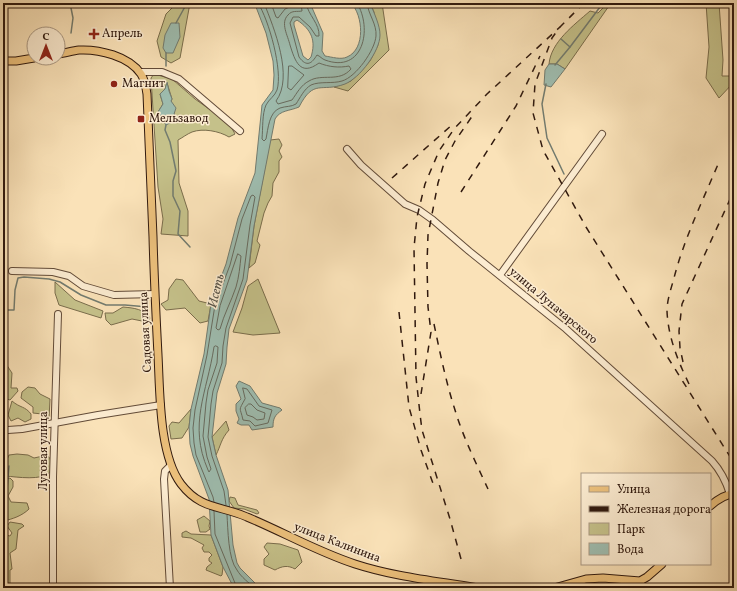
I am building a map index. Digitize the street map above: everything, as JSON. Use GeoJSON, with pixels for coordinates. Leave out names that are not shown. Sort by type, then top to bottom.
{"type":"FeatureCollection","features":[{"type":"Feature","properties":{"kind":"main road"},"geometry":{"type":"LineString","coordinates":[[66,53],[80,50],[99,51],[116,56],[130,63],[140,72]]}},
{"type":"Feature","properties":{"kind":"main road"},"geometry":{"type":"LineString","coordinates":[[3,61],[26,59]]}},
{"type":"Feature","properties":{"kind":"main road","name":"Садовая улица"},"geometry":{"type":"LineString","coordinates":[[140,72],[145,82],[147,94],[155,294],[161,405],[165,441],[171,465],[176,476],[188,492],[195,499],[204,504]]}},
{"type":"Feature","properties":{"kind":"main road"},"geometry":{"type":"LineString","coordinates":[[711,505],[719,499],[732,494]]}},
{"type":"Feature","properties":{"kind":"main road","name":"улица Калинина"},"geometry":{"type":"LineString","coordinates":[[204,504],[238,513],[322,551],[361,566],[397,575],[478,588]]}},
{"type":"Feature","properties":{"kind":"main road"},"geometry":{"type":"LineString","coordinates":[[554,588],[586,579],[603,578],[640,581],[661,565]]}},
{"type":"Feature","properties":{"kind":"street"},"geometry":{"type":"LineString","coordinates":[[140,72],[162,72],[179,79],[240,131]]}},
{"type":"Feature","properties":{"kind":"street"},"geometry":{"type":"LineString","coordinates":[[500,275],[602,134]]}},
{"type":"Feature","properties":{"kind":"street","name":"улица Луначарского"},"geometry":{"type":"LineString","coordinates":[[347,149],[361,165],[406,204],[419,210],[434,220],[469,251],[566,329],[712,461],[720,471],[732,494]]}},
{"type":"Feature","properties":{"kind":"street"},"geometry":{"type":"LineString","coordinates":[[12,271],[52,272],[69,276],[83,286],[114,295],[155,294]]}},
{"type":"Feature","properties":{"kind":"street","name":"Луговая улица"},"geometry":{"type":"LineString","coordinates":[[53,588],[54,422],[58,314]]}},
{"type":"Feature","properties":{"kind":"street"},"geometry":{"type":"LineString","coordinates":[[8,430],[22,429],[54,422],[161,405]]}},
{"type":"Feature","properties":{"kind":"street"},"geometry":{"type":"LineString","coordinates":[[170,588],[164,478],[165,471],[171,465]]}},
{"type":"Feature","properties":{"kind":"street"},"geometry":{"type":"LineString","coordinates":[[640,581],[643,588]]}},
{"type":"Feature","properties":{"kind":"green space"},"geometry":{"type":"Polygon","coordinates":[[[177,3],[190,3],[180,58],[171,63],[161,57],[157,41],[166,14],[177,3]]]}},
{"type":"Feature","properties":{"kind":"green space"},"geometry":{"type":"Polygon","coordinates":[[[370,3],[382,3],[389,50],[348,91],[334,87],[351,81],[370,61],[378,45],[374,12],[370,3]]]}},
{"type":"Feature","properties":{"kind":"green space"},"geometry":{"type":"Polygon","coordinates":[[[608,3],[611,3],[565,69],[557,64],[549,64],[554,48],[564,34],[590,11],[598,13],[608,3]]]}},
{"type":"Feature","properties":{"kind":"green space"},"geometry":{"type":"Polygon","coordinates":[[[706,3],[719,3],[723,60],[722,76],[734,76],[734,82],[719,98],[706,78],[709,47],[706,3]]]}},
{"type":"Feature","properties":{"kind":"green space"},"geometry":{"type":"Polygon","coordinates":[[[154,74],[172,79],[195,99],[229,123],[235,134],[229,137],[216,132],[201,130],[192,132],[178,140],[179,183],[188,211],[188,236],[161,234],[163,219],[158,187],[151,78],[154,74]],[[167,83],[165,89],[160,94],[163,104],[158,112],[170,119],[174,114],[171,101],[172,99],[167,83]]]}},
{"type":"Feature","properties":{"kind":"green space"},"geometry":{"type":"Polygon","coordinates":[[[279,139],[282,145],[279,151],[282,157],[279,161],[279,172],[273,183],[272,196],[264,213],[257,241],[260,245],[255,263],[249,268],[254,226],[270,140],[279,139]]]}},
{"type":"Feature","properties":{"kind":"green space"},"geometry":{"type":"Polygon","coordinates":[[[176,279],[183,280],[199,301],[211,304],[208,321],[200,323],[185,308],[166,310],[161,304],[168,300],[169,289],[176,279]]]}},
{"type":"Feature","properties":{"kind":"green space"},"geometry":{"type":"Polygon","coordinates":[[[258,279],[280,333],[253,335],[233,332],[248,286],[258,279]]]}},
{"type":"Feature","properties":{"kind":"green space"},"geometry":{"type":"Polygon","coordinates":[[[55,282],[75,300],[103,311],[101,318],[59,305],[55,293],[55,282]]]}},
{"type":"Feature","properties":{"kind":"green space"},"geometry":{"type":"Polygon","coordinates":[[[123,307],[142,311],[150,318],[147,322],[132,319],[111,325],[106,320],[105,313],[113,313],[123,307]]]}},
{"type":"Feature","properties":{"kind":"green space"},"geometry":{"type":"Polygon","coordinates":[[[3,364],[6,364],[12,373],[11,388],[17,388],[18,391],[10,400],[7,399],[6,390],[3,433],[3,364]]]}},
{"type":"Feature","properties":{"kind":"green space"},"geometry":{"type":"Polygon","coordinates":[[[28,387],[35,388],[40,394],[50,399],[49,419],[46,419],[42,414],[33,413],[33,407],[21,398],[22,392],[28,387]]]}},
{"type":"Feature","properties":{"kind":"green space"},"geometry":{"type":"Polygon","coordinates":[[[12,401],[29,411],[31,414],[31,419],[25,422],[18,418],[11,421],[8,415],[12,401]]]}},
{"type":"Feature","properties":{"kind":"green space"},"geometry":{"type":"Polygon","coordinates":[[[191,409],[189,427],[182,438],[171,439],[169,426],[172,422],[179,423],[191,409]]]}},
{"type":"Feature","properties":{"kind":"green space"},"geometry":{"type":"Polygon","coordinates":[[[226,421],[229,430],[226,433],[216,455],[212,437],[226,421]]]}},
{"type":"Feature","properties":{"kind":"green space"},"geometry":{"type":"Polygon","coordinates":[[[9,455],[28,455],[34,458],[43,456],[49,457],[52,463],[51,471],[42,477],[22,478],[6,476],[6,462],[9,455]]]}},
{"type":"Feature","properties":{"kind":"green space"},"geometry":{"type":"Polygon","coordinates":[[[10,478],[13,481],[13,487],[8,496],[11,502],[27,503],[29,509],[14,518],[4,521],[4,487],[7,479],[10,478]]]}},
{"type":"Feature","properties":{"kind":"green space"},"geometry":{"type":"Polygon","coordinates":[[[230,497],[235,498],[238,505],[257,510],[259,513],[257,514],[244,509],[234,508],[229,501],[230,497]]]}},
{"type":"Feature","properties":{"kind":"green space"},"geometry":{"type":"Polygon","coordinates":[[[204,516],[210,521],[210,529],[206,532],[200,532],[197,520],[204,516]]]}},
{"type":"Feature","properties":{"kind":"green space"},"geometry":{"type":"Polygon","coordinates":[[[10,522],[22,524],[24,526],[18,530],[16,549],[10,553],[12,569],[10,570],[10,588],[3,588],[3,526],[6,528],[6,535],[10,536],[12,533],[7,526],[10,522]]]}},
{"type":"Feature","properties":{"kind":"green space"},"geometry":{"type":"Polygon","coordinates":[[[186,531],[191,534],[211,535],[223,567],[221,576],[206,570],[212,563],[209,561],[209,558],[212,555],[209,552],[204,552],[202,548],[204,545],[191,538],[182,537],[182,533],[186,531]]]}},
{"type":"Feature","properties":{"kind":"green space"},"geometry":{"type":"Polygon","coordinates":[[[267,543],[280,544],[298,550],[302,562],[295,569],[285,566],[275,570],[264,565],[264,559],[269,554],[264,547],[267,543]]]}},
{"type":"Feature","properties":{"kind":"water","name":"Исеть"},"geometry":{"type":"Polygon","coordinates":[[[253,3],[296,3],[298,5],[299,3],[310,3],[323,33],[322,51],[325,56],[345,58],[353,53],[357,47],[361,32],[360,23],[355,8],[351,3],[370,3],[378,23],[380,35],[377,49],[373,56],[363,70],[351,81],[337,86],[314,89],[304,98],[299,107],[282,112],[275,119],[254,226],[247,280],[229,329],[226,364],[217,393],[212,437],[216,455],[228,490],[233,545],[237,563],[257,585],[266,588],[234,588],[223,567],[211,535],[209,499],[193,456],[190,444],[189,427],[191,409],[204,354],[211,304],[226,264],[238,218],[255,173],[262,105],[273,90],[273,61],[266,33],[253,3]],[[297,20],[294,22],[303,56],[308,60],[311,57],[313,41],[312,36],[297,20]]]}},
{"type":"Feature","properties":{"kind":"water"},"geometry":{"type":"Polygon","coordinates":[[[171,23],[179,23],[180,37],[173,53],[166,53],[163,48],[165,35],[171,23]]]}},
{"type":"Feature","properties":{"kind":"water"},"geometry":{"type":"Polygon","coordinates":[[[549,64],[557,64],[565,69],[551,87],[544,85],[545,70],[549,64]]]}},
{"type":"Feature","properties":{"kind":"water"},"geometry":{"type":"Polygon","coordinates":[[[167,82],[172,99],[171,101],[176,108],[174,114],[177,117],[170,119],[170,123],[166,125],[158,112],[163,104],[160,94],[165,89],[167,82]]]}},
{"type":"Feature","properties":{"kind":"water"},"geometry":{"type":"Polygon","coordinates":[[[239,381],[250,386],[262,403],[280,408],[282,410],[275,417],[273,427],[252,430],[249,425],[241,425],[237,423],[239,419],[236,411],[236,404],[241,399],[236,386],[239,381]]]}},
{"type":"Feature","properties":{"kind":"waterway"},"geometry":{"type":"LineString","coordinates":[[70,3],[73,18],[71,33]]}},
{"type":"Feature","properties":{"kind":"waterway"},"geometry":{"type":"LineString","coordinates":[[176,23],[187,3]]}},
{"type":"Feature","properties":{"kind":"waterway"},"geometry":{"type":"LineString","coordinates":[[561,39],[570,47],[603,3]]}},
{"type":"Feature","properties":{"kind":"waterway"},"geometry":{"type":"LineString","coordinates":[[555,65],[570,47]]}},
{"type":"Feature","properties":{"kind":"waterway"},"geometry":{"type":"LineString","coordinates":[[166,53],[166,66]]}},
{"type":"Feature","properties":{"kind":"waterway"},"geometry":{"type":"LineString","coordinates":[[546,84],[542,104],[547,138],[564,174]]}},
{"type":"Feature","properties":{"kind":"waterway"},"geometry":{"type":"LineString","coordinates":[[166,125],[165,130],[170,142],[176,171],[173,181],[173,196],[180,211],[178,234],[190,247]]}},
{"type":"Feature","properties":{"kind":"waterway"},"geometry":{"type":"LineString","coordinates":[[3,310],[14,310],[15,290],[18,278],[24,277],[49,279],[60,282],[81,295],[106,305],[148,307]]}},
{"type":"Feature","properties":{"kind":"waterway"},"geometry":{"type":"LineString","coordinates":[[6,588],[3,537],[9,466]]}},
{"type":"Feature","properties":{"kind":"railway"},"geometry":{"type":"LineString","coordinates":[[584,3],[560,27],[552,38],[535,84],[533,113],[543,150],[586,227],[734,463]]}},
{"type":"Feature","properties":{"kind":"railway"},"geometry":{"type":"LineString","coordinates":[[461,559],[422,430],[416,377],[414,248],[417,217],[425,184],[439,151],[454,129],[487,94],[560,27]]}},
{"type":"Feature","properties":{"kind":"railway"},"geometry":{"type":"LineString","coordinates":[[461,192],[516,106],[540,56]]}},
{"type":"Feature","properties":{"kind":"railway"},"geometry":{"type":"LineString","coordinates":[[421,394],[431,332],[428,307],[428,235],[438,183],[445,160],[455,141],[473,115]]}},
{"type":"Feature","properties":{"kind":"railway"},"geometry":{"type":"LineString","coordinates":[[392,178],[453,124]]}},
{"type":"Feature","properties":{"kind":"railway"},"geometry":{"type":"LineString","coordinates":[[689,384],[677,358],[669,330],[667,311],[668,303],[670,290],[683,249],[719,162]]}},
{"type":"Feature","properties":{"kind":"railway"},"geometry":{"type":"LineString","coordinates":[[683,362],[679,331],[682,304],[732,195]]}},
{"type":"Feature","properties":{"kind":"railway"},"geometry":{"type":"LineString","coordinates":[[399,312],[409,407],[421,450],[435,489]]}},
{"type":"Feature","properties":{"kind":"railway"},"geometry":{"type":"LineString","coordinates":[[434,324],[446,378],[458,420],[488,489]]}},
{"type":"Feature","properties":{"kind":"place","name":"Апрель"},"geometry":{"type":"Point","coordinates":[94,34]}},
{"type":"Feature","properties":{"kind":"place","name":"Магнит"},"geometry":{"type":"Point","coordinates":[114,84]}},
{"type":"Feature","properties":{"kind":"place","name":"Мельзавод"},"geometry":{"type":"Point","coordinates":[141,119]}}]}
